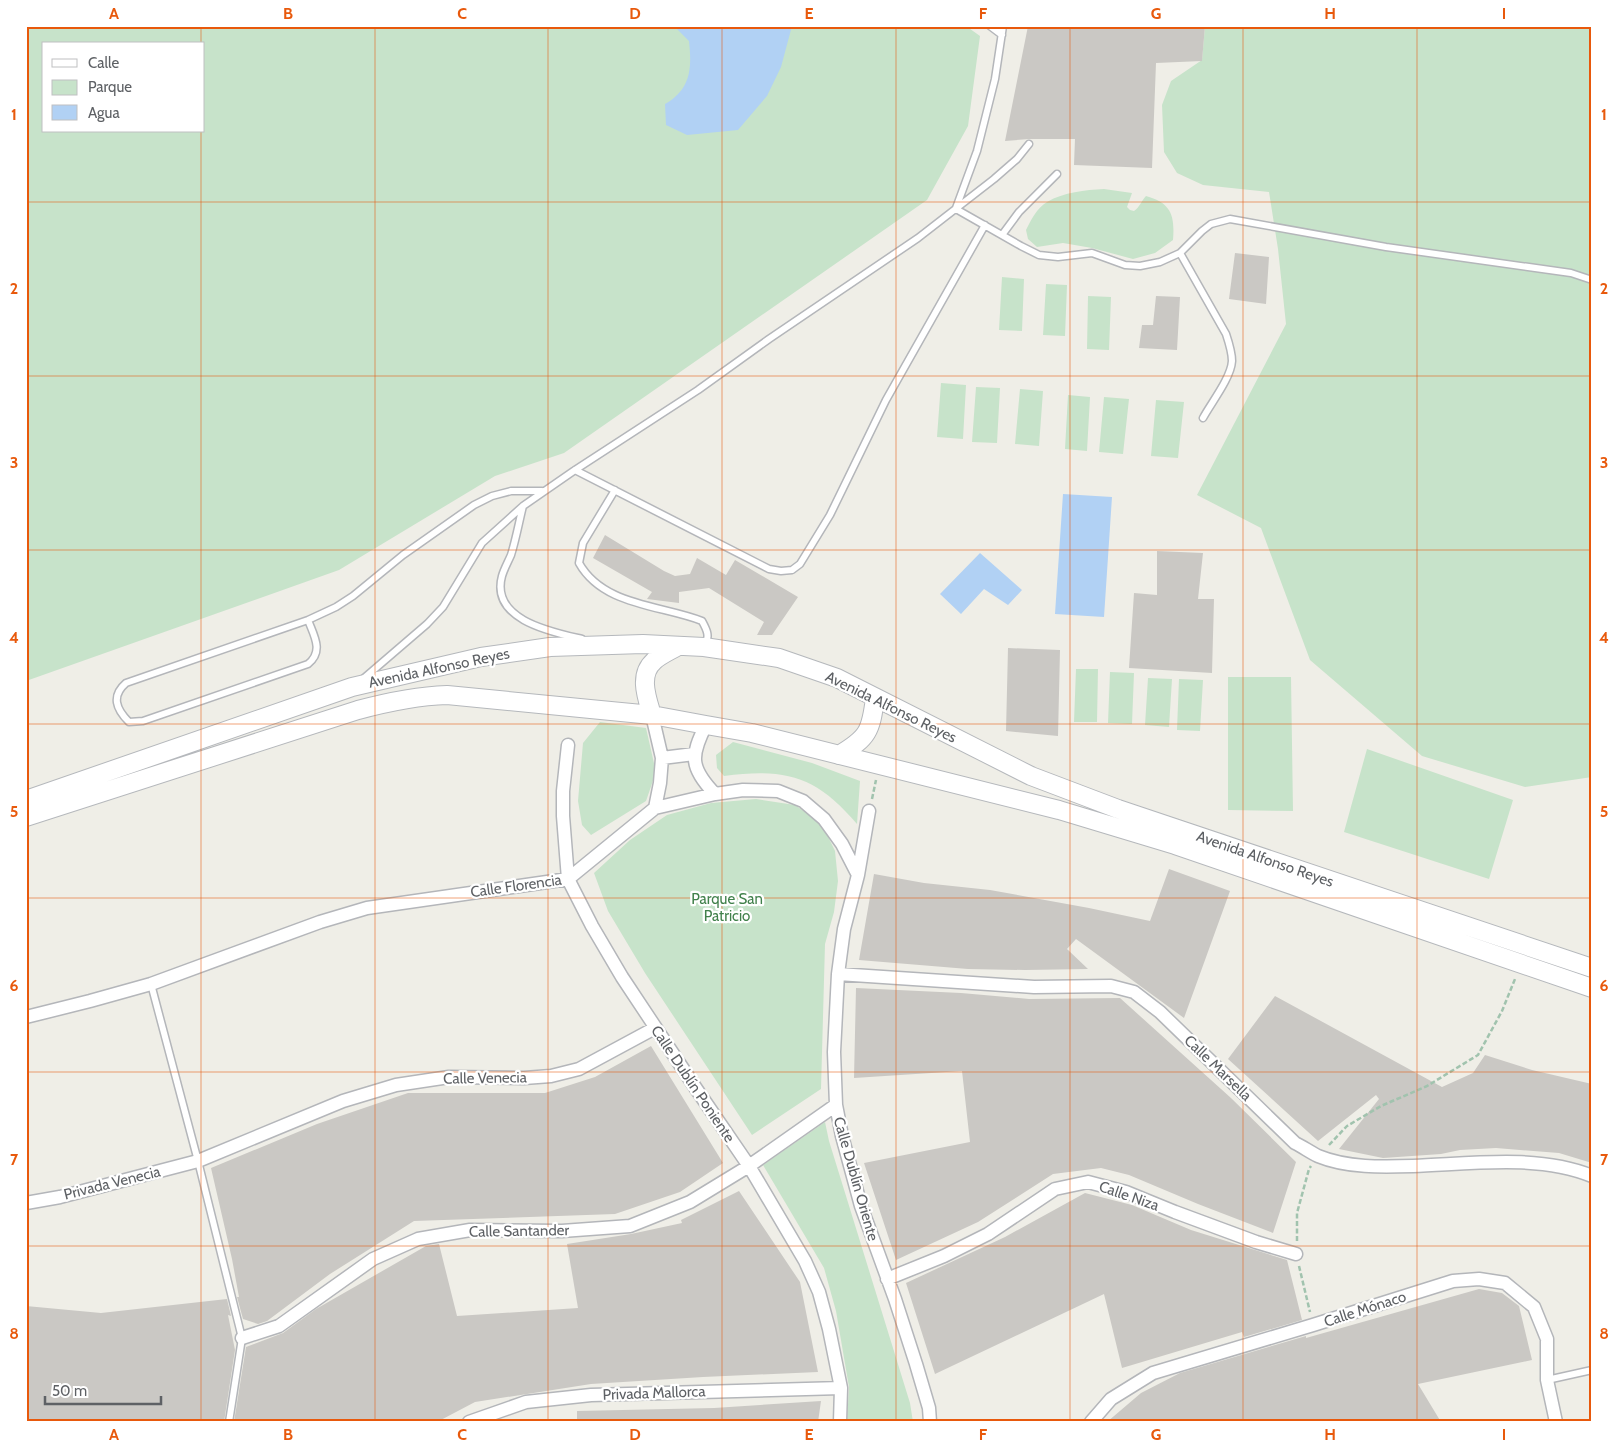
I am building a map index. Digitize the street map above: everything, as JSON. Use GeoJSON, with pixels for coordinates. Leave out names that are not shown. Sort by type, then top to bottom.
{"type":"FeatureCollection","features":[{"type":"Feature","properties":{"kind":"main road","name":"Avenida Alfonso Reyes"},"geometry":{"type":"LineString","coordinates":[[26,800],[352,688],[481,657],[550,647],[606,645],[704,647],[779,658],[837,678],[1040,780],[1127,812],[1592,968]]}},
{"type":"Feature","properties":{"kind":"main road"},"geometry":{"type":"LineString","coordinates":[[652,715],[645,694],[647,671],[653,661],[678,646]]}},
{"type":"Feature","properties":{"kind":"main road","name":"Avenida Alfonso Reyes"},"geometry":{"type":"LineString","coordinates":[[26,817],[358,710],[415,697],[447,695],[652,715],[752,734],[1059,810],[1175,845],[1592,988]]}},
{"type":"Feature","properties":{"kind":"main road"},"geometry":{"type":"LineString","coordinates":[[839,755],[856,745],[868,732],[873,720],[875,698]]}},
{"type":"Feature","properties":{"kind":"street"},"geometry":{"type":"LineString","coordinates":[[652,715],[662,758],[655,808]]}},
{"type":"Feature","properties":{"kind":"street"},"geometry":{"type":"LineString","coordinates":[[706,725],[694,754],[697,770],[704,782],[715,794]]}},
{"type":"Feature","properties":{"kind":"street","name":"Calle Dublín Poniente"},"geometry":{"type":"LineString","coordinates":[[568,745],[563,791],[568,879],[597,934],[655,1028],[749,1166],[805,1260],[819,1292],[829,1328],[841,1388],[840,1422]]}},
{"type":"Feature","properties":{"kind":"street"},"geometry":{"type":"LineString","coordinates":[[662,758],[694,754]]}},
{"type":"Feature","properties":{"kind":"street","name":"Calle Florencia"},"geometry":{"type":"LineString","coordinates":[[26,1016],[150,984],[320,922],[367,908],[568,879],[655,808],[715,794],[744,790],[778,791],[803,801],[824,819],[838,838],[858,875]]}},
{"type":"Feature","properties":{"kind":"street","name":"Calle Dublín Oriente"},"geometry":{"type":"LineString","coordinates":[[869,811],[858,875],[844,929],[838,974],[834,1052],[836,1105],[842,1136],[861,1206],[916,1364],[929,1408],[930,1422]]}},
{"type":"Feature","properties":{"kind":"street","name":"Calle Marsella"},"geometry":{"type":"LineString","coordinates":[[838,974],[1034,987],[1111,986],[1134,992],[1160,1012],[1295,1143],[1319,1156],[1340,1162],[1381,1168],[1492,1163],[1549,1164],[1592,1176]]}},
{"type":"Feature","properties":{"kind":"street","name":"Calle Venecia"},"geometry":{"type":"LineString","coordinates":[[198,1161],[342,1101],[396,1084],[449,1076],[524,1078],[551,1076],[579,1069],[655,1028]]}},
{"type":"Feature","properties":{"kind":"street","name":"Calle Santander"},"geometry":{"type":"LineString","coordinates":[[242,1338],[279,1326],[373,1259],[418,1239],[470,1230],[562,1231],[630,1226],[690,1202],[749,1166],[836,1105]]}},
{"type":"Feature","properties":{"kind":"street","name":"Privada Venecia"},"geometry":{"type":"LineString","coordinates":[[26,1203],[60,1197],[198,1161]]}},
{"type":"Feature","properties":{"kind":"street","name":"Calle Niza"},"geometry":{"type":"LineString","coordinates":[[887,1279],[944,1256],[988,1234],[1055,1189],[1088,1182],[1126,1192],[1247,1238],[1296,1254]]}},
{"type":"Feature","properties":{"kind":"street","name":"Calle Mónaco"},"geometry":{"type":"LineString","coordinates":[[1091,1422],[1111,1399],[1153,1373],[1453,1281],[1479,1279],[1505,1283],[1534,1307],[1547,1338],[1547,1380],[1556,1422]]}},
{"type":"Feature","properties":{"kind":"street","name":"Privada Mallorca"},"geometry":{"type":"LineString","coordinates":[[469,1422],[526,1402],[591,1394],[841,1388]]}},
{"type":"Feature","properties":{"kind":"lane"},"geometry":{"type":"LineString","coordinates":[[990,26],[1002,35]]}},
{"type":"Feature","properties":{"kind":"lane"},"geometry":{"type":"LineString","coordinates":[[956,209],[977,151],[995,79],[1004,26]]}},
{"type":"Feature","properties":{"kind":"lane"},"geometry":{"type":"LineString","coordinates":[[352,688],[427,624],[443,606],[482,543],[523,506],[698,390],[769,339],[918,238],[1017,159],[1029,144]]}},
{"type":"Feature","properties":{"kind":"lane"},"geometry":{"type":"LineString","coordinates":[[1002,235],[1019,212],[1057,174]]}},
{"type":"Feature","properties":{"kind":"lane"},"geometry":{"type":"LineString","coordinates":[[956,209],[1040,255],[1058,257],[1092,253],[1125,265],[1140,266],[1160,262],[1180,253],[1212,224],[1230,218],[1386,247],[1571,273],[1592,280]]}},
{"type":"Feature","properties":{"kind":"lane"},"geometry":{"type":"LineString","coordinates":[[575,470],[768,569],[792,570],[800,564],[830,515],[886,400],[985,225]]}},
{"type":"Feature","properties":{"kind":"lane"},"geometry":{"type":"LineString","coordinates":[[1180,253],[1226,334],[1232,362],[1228,374],[1203,418]]}},
{"type":"Feature","properties":{"kind":"lane"},"geometry":{"type":"LineString","coordinates":[[615,490],[583,543],[579,563],[586,575],[613,595],[702,620],[708,632],[708,641],[704,647]]}},
{"type":"Feature","properties":{"kind":"lane"},"geometry":{"type":"LineString","coordinates":[[308,620],[318,649],[315,658],[308,664],[143,721],[129,722],[120,710],[116,698],[118,690],[126,683],[308,620],[336,607],[353,596],[403,555],[474,505],[492,496],[511,491],[544,491]]}},
{"type":"Feature","properties":{"kind":"lane"},"geometry":{"type":"LineString","coordinates":[[523,506],[510,556],[501,577],[501,594],[507,607],[519,618],[556,633],[606,645]]}},
{"type":"Feature","properties":{"kind":"lane"},"geometry":{"type":"LineString","coordinates":[[150,984],[198,1161],[242,1338],[229,1422]]}},
{"type":"Feature","properties":{"kind":"lane"},"geometry":{"type":"LineString","coordinates":[[1547,1380],[1592,1370]]}},
{"type":"Feature","properties":{"kind":"path"},"geometry":{"type":"LineString","coordinates":[[869,811],[876,779]]}},
{"type":"Feature","properties":{"kind":"path"},"geometry":{"type":"LineString","coordinates":[[1313,1325],[1296,1254],[1297,1213],[1309,1169],[1347,1126],[1381,1106],[1427,1086],[1478,1055],[1502,1011],[1521,965]]}},
{"type":"Feature","properties":{"kind":"green space"},"geometry":{"type":"Polygon","coordinates":[[[26,26],[966,26],[980,36],[968,126],[927,200],[564,453],[495,476],[339,570],[26,681],[26,26]]]}},
{"type":"Feature","properties":{"kind":"green space"},"geometry":{"type":"Polygon","coordinates":[[[1205,26],[1592,26],[1592,777],[1525,787],[1422,756],[1310,660],[1261,528],[1197,495],[1286,324],[1278,249],[1269,192],[1203,185],[1177,173],[1164,152],[1162,105],[1171,81],[1202,60],[1205,26]]]}},
{"type":"Feature","properties":{"kind":"green space"},"geometry":{"type":"Polygon","coordinates":[[[1104,189],[1132,193],[1127,207],[1134,211],[1146,196],[1161,202],[1170,211],[1172,217],[1173,240],[1155,253],[1133,259],[1092,248],[1063,243],[1037,247],[1028,239],[1026,230],[1032,218],[1047,202],[1067,194],[1104,189]]]}},
{"type":"Feature","properties":{"kind":"green space"},"geometry":{"type":"Polygon","coordinates":[[[1002,277],[1024,279],[1022,331],[999,330],[1002,277]]]}},
{"type":"Feature","properties":{"kind":"green space"},"geometry":{"type":"Polygon","coordinates":[[[1046,284],[1067,285],[1065,336],[1043,335],[1046,284]]]}},
{"type":"Feature","properties":{"kind":"green space"},"geometry":{"type":"Polygon","coordinates":[[[1088,296],[1111,297],[1109,350],[1087,349],[1088,296]]]}},
{"type":"Feature","properties":{"kind":"green space"},"geometry":{"type":"Polygon","coordinates":[[[941,383],[966,385],[963,439],[937,437],[941,383]]]}},
{"type":"Feature","properties":{"kind":"green space"},"geometry":{"type":"Polygon","coordinates":[[[976,387],[1000,388],[997,443],[972,442],[976,387]]]}},
{"type":"Feature","properties":{"kind":"green space"},"geometry":{"type":"Polygon","coordinates":[[[1020,389],[1043,391],[1039,446],[1015,444],[1020,389]]]}},
{"type":"Feature","properties":{"kind":"green space"},"geometry":{"type":"Polygon","coordinates":[[[1068,395],[1090,397],[1087,451],[1065,449],[1068,395]]]}},
{"type":"Feature","properties":{"kind":"green space"},"geometry":{"type":"Polygon","coordinates":[[[1104,397],[1129,399],[1123,454],[1099,452],[1104,397]]]}},
{"type":"Feature","properties":{"kind":"green space"},"geometry":{"type":"Polygon","coordinates":[[[1156,400],[1184,402],[1178,458],[1151,456],[1156,400]]]}},
{"type":"Feature","properties":{"kind":"green space"},"geometry":{"type":"Polygon","coordinates":[[[1076,669],[1098,669],[1097,722],[1074,722],[1076,669]]]}},
{"type":"Feature","properties":{"kind":"green space"},"geometry":{"type":"Polygon","coordinates":[[[1110,672],[1134,673],[1132,724],[1108,723],[1110,672]]]}},
{"type":"Feature","properties":{"kind":"green space"},"geometry":{"type":"Polygon","coordinates":[[[1228,677],[1291,677],[1293,811],[1228,810],[1228,677]]]}},
{"type":"Feature","properties":{"kind":"green space"},"geometry":{"type":"Polygon","coordinates":[[[1148,678],[1172,679],[1169,727],[1145,725],[1148,678]]]}},
{"type":"Feature","properties":{"kind":"green space"},"geometry":{"type":"Polygon","coordinates":[[[1179,679],[1203,680],[1200,731],[1177,730],[1179,679]]]}},
{"type":"Feature","properties":{"kind":"green space"},"geometry":{"type":"Polygon","coordinates":[[[600,722],[646,728],[656,772],[646,801],[591,835],[582,825],[578,801],[583,743],[600,722]]]}},
{"type":"Feature","properties":{"kind":"green space"},"geometry":{"type":"Polygon","coordinates":[[[733,742],[812,763],[860,781],[857,824],[828,795],[798,779],[765,773],[724,776],[717,768],[716,755],[733,742]]]}},
{"type":"Feature","properties":{"kind":"green space"},"geometry":{"type":"Polygon","coordinates":[[[1367,749],[1513,800],[1489,879],[1344,832],[1367,749]]]}},
{"type":"Feature","properties":{"kind":"green space","name":"Parque San Patricio"},"geometry":{"type":"Polygon","coordinates":[[[756,799],[795,805],[822,824],[835,851],[838,881],[834,912],[825,944],[821,1089],[752,1135],[645,973],[608,911],[594,873],[630,840],[667,815],[711,803],[756,799]]]}},
{"type":"Feature","properties":{"kind":"green space"},"geometry":{"type":"Polygon","coordinates":[[[825,1122],[829,1141],[910,1403],[913,1422],[847,1422],[849,1387],[836,1311],[824,1268],[763,1165],[825,1122]]]}},
{"type":"Feature","properties":{"kind":"water"},"geometry":{"type":"Polygon","coordinates":[[[674,26],[792,26],[781,67],[767,96],[738,130],[687,135],[666,125],[665,104],[674,98],[685,85],[690,69],[689,41],[674,26]]]}},
{"type":"Feature","properties":{"kind":"water"},"geometry":{"type":"Polygon","coordinates":[[[1063,494],[1112,497],[1104,617],[1055,614],[1063,494]]]}},
{"type":"Feature","properties":{"kind":"water"},"geometry":{"type":"Polygon","coordinates":[[[980,553],[1022,590],[1008,605],[984,589],[961,614],[940,594],[980,553]]]}},
{"type":"Feature","properties":{"kind":"building"},"geometry":{"type":"Polygon","coordinates":[[[1028,26],[1205,26],[1202,61],[1156,63],[1152,168],[1074,165],[1075,139],[1005,141],[1028,26]]]}},
{"type":"Feature","properties":{"kind":"building"},"geometry":{"type":"Polygon","coordinates":[[[1235,253],[1269,257],[1266,304],[1229,299],[1235,253]]]}},
{"type":"Feature","properties":{"kind":"building"},"geometry":{"type":"Polygon","coordinates":[[[1156,296],[1180,297],[1177,350],[1139,348],[1142,325],[1153,325],[1156,296]]]}},
{"type":"Feature","properties":{"kind":"building"},"geometry":{"type":"Polygon","coordinates":[[[605,535],[675,576],[690,574],[697,558],[726,575],[735,560],[798,597],[772,635],[757,635],[764,622],[709,588],[679,592],[679,603],[647,599],[652,592],[593,558],[605,535]]]}},
{"type":"Feature","properties":{"kind":"building"},"geometry":{"type":"Polygon","coordinates":[[[1157,551],[1203,553],[1198,599],[1214,599],[1212,673],[1129,668],[1134,593],[1157,595],[1157,551]]]}},
{"type":"Feature","properties":{"kind":"building"},"geometry":{"type":"Polygon","coordinates":[[[1008,648],[1060,650],[1058,736],[1006,731],[1008,648]]]}},
{"type":"Feature","properties":{"kind":"building"},"geometry":{"type":"Polygon","coordinates":[[[1169,869],[1230,891],[1184,1018],[1076,939],[1067,949],[1088,969],[968,969],[859,960],[874,874],[924,883],[990,890],[1150,921],[1169,869]]]}},
{"type":"Feature","properties":{"kind":"building"},"geometry":{"type":"Polygon","coordinates":[[[856,988],[961,993],[1029,999],[1120,998],[1231,1098],[1296,1162],[1273,1233],[1129,1175],[1101,1168],[1053,1174],[978,1222],[896,1260],[864,1163],[970,1142],[962,1071],[854,1078],[856,988]]]}},
{"type":"Feature","properties":{"kind":"building"},"geometry":{"type":"Polygon","coordinates":[[[1275,996],[1442,1087],[1473,1073],[1485,1055],[1532,1070],[1592,1084],[1592,1163],[1559,1153],[1496,1148],[1383,1158],[1339,1149],[1379,1099],[1376,1095],[1318,1141],[1228,1059],[1275,996]]]}},
{"type":"Feature","properties":{"kind":"building"},"geometry":{"type":"Polygon","coordinates":[[[651,1046],[723,1163],[680,1192],[615,1214],[414,1221],[330,1274],[267,1321],[258,1324],[243,1319],[237,1297],[239,1297],[232,1259],[211,1168],[317,1124],[408,1093],[545,1093],[595,1077],[651,1046]]]}},
{"type":"Feature","properties":{"kind":"building"},"geometry":{"type":"Polygon","coordinates":[[[739,1191],[800,1282],[818,1372],[591,1384],[475,1402],[437,1422],[234,1422],[246,1347],[283,1333],[316,1309],[426,1246],[439,1244],[457,1316],[578,1308],[567,1244],[631,1234],[682,1223],[681,1220],[739,1191]]]}},
{"type":"Feature","properties":{"kind":"building"},"geometry":{"type":"Polygon","coordinates":[[[1085,1193],[1132,1205],[1191,1230],[1287,1260],[1302,1320],[1244,1337],[1242,1332],[1122,1368],[1104,1294],[935,1374],[906,1283],[1005,1237],[1085,1193]]]}},
{"type":"Feature","properties":{"kind":"building"},"geometry":{"type":"Polygon","coordinates":[[[1479,1289],[1502,1293],[1519,1306],[1532,1360],[1418,1384],[1441,1422],[1107,1422],[1141,1393],[1180,1373],[1306,1336],[1306,1338],[1479,1289]]]}},
{"type":"Feature","properties":{"kind":"building"},"geometry":{"type":"Polygon","coordinates":[[[227,1299],[235,1350],[224,1422],[26,1422],[26,1306],[101,1313],[227,1299]]]}},
{"type":"Feature","properties":{"kind":"building"},"geometry":{"type":"Polygon","coordinates":[[[821,1401],[818,1422],[577,1422],[577,1411],[714,1408],[821,1401]]]}}]}
